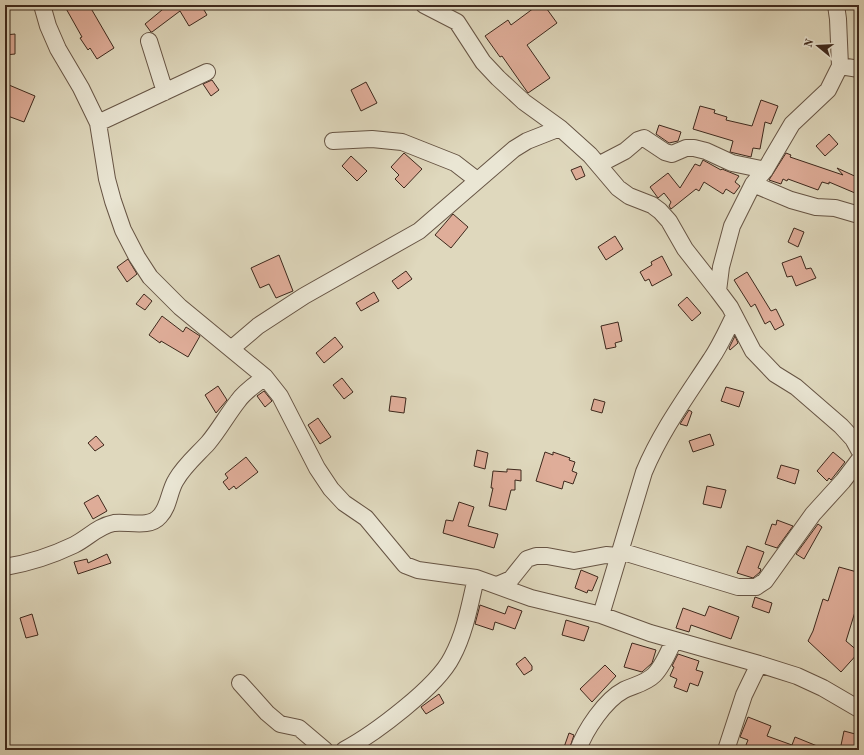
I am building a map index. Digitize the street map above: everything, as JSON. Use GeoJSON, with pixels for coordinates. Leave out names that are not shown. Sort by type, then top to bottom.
{"type":"FeatureCollection","features":[{"type":"Feature","properties":{"kind":"street"},"geometry":{"type":"LineString","coordinates":[[42,5],[48,26],[58,50],[81,88],[98,123],[107,179],[113,201],[123,230],[137,257],[150,277],[180,307],[246,363],[265,377],[280,396],[317,468],[331,489],[344,503],[366,518],[404,565],[418,570],[476,578],[531,598],[601,615],[674,640],[797,676],[823,688],[859,709]]}},
{"type":"Feature","properties":{"kind":"street"},"geometry":{"type":"LineString","coordinates":[[424,5],[456,22],[483,62],[498,78],[524,102],[560,128],[600,164],[618,188],[629,196],[652,205],[660,211],[685,249],[718,291],[734,316],[753,351],[775,374],[796,387],[841,426],[853,439],[859,450]]}},
{"type":"Feature","properties":{"kind":"street"},"geometry":{"type":"LineString","coordinates":[[718,291],[721,267],[732,226],[753,184],[765,170],[792,124],[828,90],[840,66],[836,5]]}},
{"type":"Feature","properties":{"kind":"street"},"geometry":{"type":"LineString","coordinates":[[149,41],[165,92]]}},
{"type":"Feature","properties":{"kind":"street"},"geometry":{"type":"LineString","coordinates":[[840,66],[859,69]]}},
{"type":"Feature","properties":{"kind":"street"},"geometry":{"type":"LineString","coordinates":[[98,123],[207,72]]}},
{"type":"Feature","properties":{"kind":"street"},"geometry":{"type":"LineString","coordinates":[[231,349],[258,326],[304,296],[418,231],[503,158],[527,141],[560,128]]}},
{"type":"Feature","properties":{"kind":"street"},"geometry":{"type":"LineString","coordinates":[[600,164],[625,151],[638,140],[644,138],[665,152],[672,154],[686,148],[694,148],[706,151],[732,163],[765,170]]}},
{"type":"Feature","properties":{"kind":"street"},"geometry":{"type":"LineString","coordinates":[[333,141],[372,139],[402,142],[455,163],[477,180]]}},
{"type":"Feature","properties":{"kind":"street"},"geometry":{"type":"LineString","coordinates":[[753,184],[791,200],[816,207],[835,208],[859,215]]}},
{"type":"Feature","properties":{"kind":"street"},"geometry":{"type":"LineString","coordinates":[[601,615],[650,456],[679,407],[712,358],[734,316]]}},
{"type":"Feature","properties":{"kind":"street"},"geometry":{"type":"LineString","coordinates":[[5,568],[25,564],[43,558],[75,544],[100,528],[114,523],[135,524],[154,521],[163,512],[175,480],[186,465],[223,423],[238,400],[265,377]]}},
{"type":"Feature","properties":{"kind":"street"},"geometry":{"type":"LineString","coordinates":[[497,585],[510,579],[527,559],[536,556],[547,556],[574,561],[600,555],[619,554],[738,587],[756,587],[765,581],[813,514],[843,482],[859,460]]}},
{"type":"Feature","properties":{"kind":"street"},"geometry":{"type":"LineString","coordinates":[[344,750],[380,727],[435,680],[452,658],[464,624],[476,578]]}},
{"type":"Feature","properties":{"kind":"street"},"geometry":{"type":"LineString","coordinates":[[578,750],[589,726],[612,699],[624,690],[648,681],[656,674],[674,640]]}},
{"type":"Feature","properties":{"kind":"street"},"geometry":{"type":"LineString","coordinates":[[726,750],[744,695],[759,664]]}},
{"type":"Feature","properties":{"kind":"street"},"geometry":{"type":"LineString","coordinates":[[240,683],[267,713],[280,724],[300,728],[325,750]]}},
{"type":"Feature","properties":{"kind":"building"},"geometry":{"type":"Polygon","coordinates":[[[64,5],[89,5],[114,48],[97,59],[90,48],[88,50],[80,38],[82,37],[64,5]]]}},
{"type":"Feature","properties":{"kind":"building"},"geometry":{"type":"Polygon","coordinates":[[[168,5],[201,5],[207,15],[189,26],[180,11],[151,32],[145,24],[168,5]]]}},
{"type":"Feature","properties":{"kind":"building"},"geometry":{"type":"Polygon","coordinates":[[[538,5],[544,5],[557,23],[527,45],[550,78],[528,93],[502,56],[500,57],[485,36],[508,20],[511,25],[538,5]]]}},
{"type":"Feature","properties":{"kind":"building"},"geometry":{"type":"Polygon","coordinates":[[[15,34],[15,54],[5,55],[5,35],[15,34]]]}},
{"type":"Feature","properties":{"kind":"building"},"geometry":{"type":"Polygon","coordinates":[[[212,80],[219,90],[211,96],[203,84],[212,80]]]}},
{"type":"Feature","properties":{"kind":"building"},"geometry":{"type":"Polygon","coordinates":[[[366,82],[377,103],[361,111],[351,90],[366,82]]]}},
{"type":"Feature","properties":{"kind":"building"},"geometry":{"type":"Polygon","coordinates":[[[9,85],[35,96],[24,122],[5,115],[5,94],[9,85]]]}},
{"type":"Feature","properties":{"kind":"building"},"geometry":{"type":"Polygon","coordinates":[[[761,100],[778,106],[771,124],[765,122],[760,149],[753,148],[751,157],[730,152],[733,141],[693,129],[700,106],[715,110],[714,113],[727,117],[726,120],[752,126],[761,100]]]}},
{"type":"Feature","properties":{"kind":"building"},"geometry":{"type":"Polygon","coordinates":[[[659,125],[681,132],[678,141],[669,143],[656,134],[659,125]]]}},
{"type":"Feature","properties":{"kind":"building"},"geometry":{"type":"Polygon","coordinates":[[[829,134],[838,144],[825,156],[816,146],[829,134]]]}},
{"type":"Feature","properties":{"kind":"building"},"geometry":{"type":"Polygon","coordinates":[[[404,153],[422,169],[404,188],[395,179],[399,175],[391,167],[404,153]]]}},
{"type":"Feature","properties":{"kind":"building"},"geometry":{"type":"Polygon","coordinates":[[[786,153],[791,155],[790,157],[843,175],[837,168],[859,178],[859,193],[856,190],[855,193],[829,182],[829,184],[822,182],[818,190],[788,179],[787,181],[783,179],[781,184],[769,180],[786,153]]]}},
{"type":"Feature","properties":{"kind":"building"},"geometry":{"type":"Polygon","coordinates":[[[351,156],[367,171],[357,181],[342,166],[351,156]]]}},
{"type":"Feature","properties":{"kind":"building"},"geometry":{"type":"Polygon","coordinates":[[[703,160],[721,170],[722,169],[739,176],[735,182],[740,186],[734,194],[726,189],[723,194],[704,182],[699,191],[696,189],[671,209],[669,206],[671,202],[664,193],[658,198],[650,187],[668,173],[680,188],[695,164],[700,166],[703,160]]]}},
{"type":"Feature","properties":{"kind":"building"},"geometry":{"type":"Polygon","coordinates":[[[581,166],[585,176],[576,180],[571,170],[581,166]]]}},
{"type":"Feature","properties":{"kind":"building"},"geometry":{"type":"Polygon","coordinates":[[[453,214],[468,227],[451,248],[435,235],[453,214]]]}},
{"type":"Feature","properties":{"kind":"building"},"geometry":{"type":"Polygon","coordinates":[[[794,228],[804,232],[798,247],[788,242],[794,228]]]}},
{"type":"Feature","properties":{"kind":"building"},"geometry":{"type":"Polygon","coordinates":[[[615,236],[623,249],[606,260],[598,247],[615,236]]]}},
{"type":"Feature","properties":{"kind":"building"},"geometry":{"type":"Polygon","coordinates":[[[279,255],[293,291],[276,298],[269,284],[260,288],[251,268],[279,255]]]}},
{"type":"Feature","properties":{"kind":"building"},"geometry":{"type":"Polygon","coordinates":[[[662,256],[672,275],[652,286],[649,279],[645,281],[640,272],[652,265],[651,262],[662,256]]]}},
{"type":"Feature","properties":{"kind":"building"},"geometry":{"type":"Polygon","coordinates":[[[801,256],[806,269],[811,268],[816,278],[796,286],[792,276],[787,277],[782,263],[801,256]]]}},
{"type":"Feature","properties":{"kind":"building"},"geometry":{"type":"Polygon","coordinates":[[[128,259],[137,274],[127,282],[117,267],[128,259]]]}},
{"type":"Feature","properties":{"kind":"building"},"geometry":{"type":"Polygon","coordinates":[[[406,271],[412,279],[398,289],[392,281],[406,271]]]}},
{"type":"Feature","properties":{"kind":"building"},"geometry":{"type":"Polygon","coordinates":[[[747,272],[771,311],[776,309],[784,325],[775,330],[770,321],[765,324],[755,304],[751,307],[734,280],[747,272]]]}},
{"type":"Feature","properties":{"kind":"building"},"geometry":{"type":"Polygon","coordinates":[[[374,292],[379,301],[361,311],[356,303],[374,292]]]}},
{"type":"Feature","properties":{"kind":"building"},"geometry":{"type":"Polygon","coordinates":[[[144,294],[152,301],[145,310],[136,304],[144,294]]]}},
{"type":"Feature","properties":{"kind":"building"},"geometry":{"type":"Polygon","coordinates":[[[687,297],[701,313],[692,321],[678,305],[687,297]]]}},
{"type":"Feature","properties":{"kind":"building"},"geometry":{"type":"Polygon","coordinates":[[[162,316],[183,332],[186,327],[200,336],[188,357],[161,341],[160,343],[149,335],[162,316]]]}},
{"type":"Feature","properties":{"kind":"building"},"geometry":{"type":"Polygon","coordinates":[[[618,322],[622,341],[615,343],[616,347],[606,349],[601,326],[618,322]]]}},
{"type":"Feature","properties":{"kind":"building"},"geometry":{"type":"Polygon","coordinates":[[[735,336],[738,343],[730,350],[729,348],[735,336]]]}},
{"type":"Feature","properties":{"kind":"building"},"geometry":{"type":"Polygon","coordinates":[[[335,337],[343,347],[324,363],[316,353],[335,337]]]}},
{"type":"Feature","properties":{"kind":"building"},"geometry":{"type":"Polygon","coordinates":[[[342,378],[353,392],[344,399],[333,385],[342,378]]]}},
{"type":"Feature","properties":{"kind":"building"},"geometry":{"type":"Polygon","coordinates":[[[218,386],[227,400],[216,413],[205,395],[218,386]]]}},
{"type":"Feature","properties":{"kind":"building"},"geometry":{"type":"Polygon","coordinates":[[[726,387],[744,392],[739,407],[721,401],[726,387]]]}},
{"type":"Feature","properties":{"kind":"building"},"geometry":{"type":"Polygon","coordinates":[[[264,391],[272,401],[265,407],[257,396],[264,391]]]}},
{"type":"Feature","properties":{"kind":"building"},"geometry":{"type":"Polygon","coordinates":[[[391,396],[406,398],[404,413],[389,411],[391,396]]]}},
{"type":"Feature","properties":{"kind":"building"},"geometry":{"type":"Polygon","coordinates":[[[594,399],[605,402],[602,413],[591,410],[594,399]]]}},
{"type":"Feature","properties":{"kind":"building"},"geometry":{"type":"Polygon","coordinates":[[[689,410],[692,412],[687,426],[680,424],[689,410]]]}},
{"type":"Feature","properties":{"kind":"building"},"geometry":{"type":"Polygon","coordinates":[[[318,418],[331,437],[320,444],[308,425],[318,418]]]}},
{"type":"Feature","properties":{"kind":"building"},"geometry":{"type":"Polygon","coordinates":[[[710,434],[714,445],[693,452],[689,441],[710,434]]]}},
{"type":"Feature","properties":{"kind":"building"},"geometry":{"type":"Polygon","coordinates":[[[96,436],[104,445],[95,451],[88,443],[96,436]]]}},
{"type":"Feature","properties":{"kind":"building"},"geometry":{"type":"Polygon","coordinates":[[[477,450],[488,453],[485,469],[474,466],[477,450]]]}},
{"type":"Feature","properties":{"kind":"building"},"geometry":{"type":"Polygon","coordinates":[[[545,452],[553,455],[553,452],[570,458],[569,460],[575,462],[572,471],[577,473],[573,484],[564,481],[562,489],[536,481],[545,452]]]}},
{"type":"Feature","properties":{"kind":"building"},"geometry":{"type":"Polygon","coordinates":[[[833,452],[845,462],[831,480],[829,478],[827,481],[817,471],[833,452]]]}},
{"type":"Feature","properties":{"kind":"building"},"geometry":{"type":"Polygon","coordinates":[[[246,457],[258,472],[236,489],[234,486],[229,490],[223,482],[228,478],[225,474],[246,457]]]}},
{"type":"Feature","properties":{"kind":"building"},"geometry":{"type":"Polygon","coordinates":[[[781,465],[799,470],[795,484],[777,478],[781,465]]]}},
{"type":"Feature","properties":{"kind":"building"},"geometry":{"type":"Polygon","coordinates":[[[507,469],[521,470],[521,481],[515,480],[515,490],[511,490],[506,510],[489,506],[493,488],[491,488],[493,471],[507,472],[507,469]]]}},
{"type":"Feature","properties":{"kind":"building"},"geometry":{"type":"Polygon","coordinates":[[[707,486],[726,490],[721,508],[703,504],[707,486]]]}},
{"type":"Feature","properties":{"kind":"building"},"geometry":{"type":"Polygon","coordinates":[[[98,495],[107,511],[93,519],[84,503],[98,495]]]}},
{"type":"Feature","properties":{"kind":"building"},"geometry":{"type":"Polygon","coordinates":[[[459,502],[474,507],[468,526],[498,534],[494,548],[443,533],[446,520],[453,521],[459,502]]]}},
{"type":"Feature","properties":{"kind":"building"},"geometry":{"type":"Polygon","coordinates":[[[777,520],[793,526],[777,548],[765,544],[772,524],[776,525],[777,520]]]}},
{"type":"Feature","properties":{"kind":"building"},"geometry":{"type":"Polygon","coordinates":[[[818,524],[822,527],[804,559],[796,554],[818,524]]]}},
{"type":"Feature","properties":{"kind":"building"},"geometry":{"type":"Polygon","coordinates":[[[747,546],[764,552],[758,568],[761,569],[760,572],[753,578],[737,573],[747,546]]]}},
{"type":"Feature","properties":{"kind":"building"},"geometry":{"type":"Polygon","coordinates":[[[107,554],[111,563],[78,574],[74,562],[87,559],[88,563],[107,554]]]}},
{"type":"Feature","properties":{"kind":"building"},"geometry":{"type":"Polygon","coordinates":[[[839,567],[857,572],[855,578],[859,579],[859,599],[846,641],[859,652],[841,672],[808,641],[813,631],[823,599],[828,601],[839,567]]]}},
{"type":"Feature","properties":{"kind":"building"},"geometry":{"type":"Polygon","coordinates":[[[581,570],[598,577],[592,591],[588,590],[587,593],[575,588],[581,570]]]}},
{"type":"Feature","properties":{"kind":"building"},"geometry":{"type":"Polygon","coordinates":[[[755,597],[772,603],[769,613],[752,607],[755,597]]]}},
{"type":"Feature","properties":{"kind":"building"},"geometry":{"type":"Polygon","coordinates":[[[480,605],[505,614],[508,606],[522,611],[515,629],[495,622],[493,630],[475,624],[480,605]]]}},
{"type":"Feature","properties":{"kind":"building"},"geometry":{"type":"Polygon","coordinates":[[[709,606],[739,617],[731,639],[691,625],[689,632],[676,628],[683,608],[705,616],[709,606]]]}},
{"type":"Feature","properties":{"kind":"building"},"geometry":{"type":"Polygon","coordinates":[[[32,614],[38,635],[26,638],[20,618],[32,614]]]}},
{"type":"Feature","properties":{"kind":"building"},"geometry":{"type":"Polygon","coordinates":[[[566,620],[589,627],[584,641],[562,635],[566,620]]]}},
{"type":"Feature","properties":{"kind":"building"},"geometry":{"type":"Polygon","coordinates":[[[632,643],[656,650],[652,663],[642,672],[624,667],[632,643]]]}},
{"type":"Feature","properties":{"kind":"building"},"geometry":{"type":"Polygon","coordinates":[[[678,654],[699,661],[696,670],[703,672],[698,686],[690,683],[687,692],[674,687],[677,679],[670,676],[674,667],[672,666],[678,654]]]}},
{"type":"Feature","properties":{"kind":"building"},"geometry":{"type":"Polygon","coordinates":[[[525,657],[532,666],[532,670],[524,675],[516,664],[525,657]]]}},
{"type":"Feature","properties":{"kind":"building"},"geometry":{"type":"Polygon","coordinates":[[[605,665],[616,676],[592,702],[580,689],[605,665]]]}},
{"type":"Feature","properties":{"kind":"building"},"geometry":{"type":"Polygon","coordinates":[[[439,694],[444,703],[426,714],[421,707],[439,694]]]}},
{"type":"Feature","properties":{"kind":"building"},"geometry":{"type":"Polygon","coordinates":[[[748,717],[771,726],[767,736],[792,745],[795,737],[827,750],[744,750],[748,740],[740,737],[748,717]]]}},
{"type":"Feature","properties":{"kind":"building"},"geometry":{"type":"Polygon","coordinates":[[[844,731],[859,735],[859,750],[840,750],[844,731]]]}},
{"type":"Feature","properties":{"kind":"building"},"geometry":{"type":"Polygon","coordinates":[[[569,733],[574,735],[569,750],[563,750],[569,733]]]}}]}
